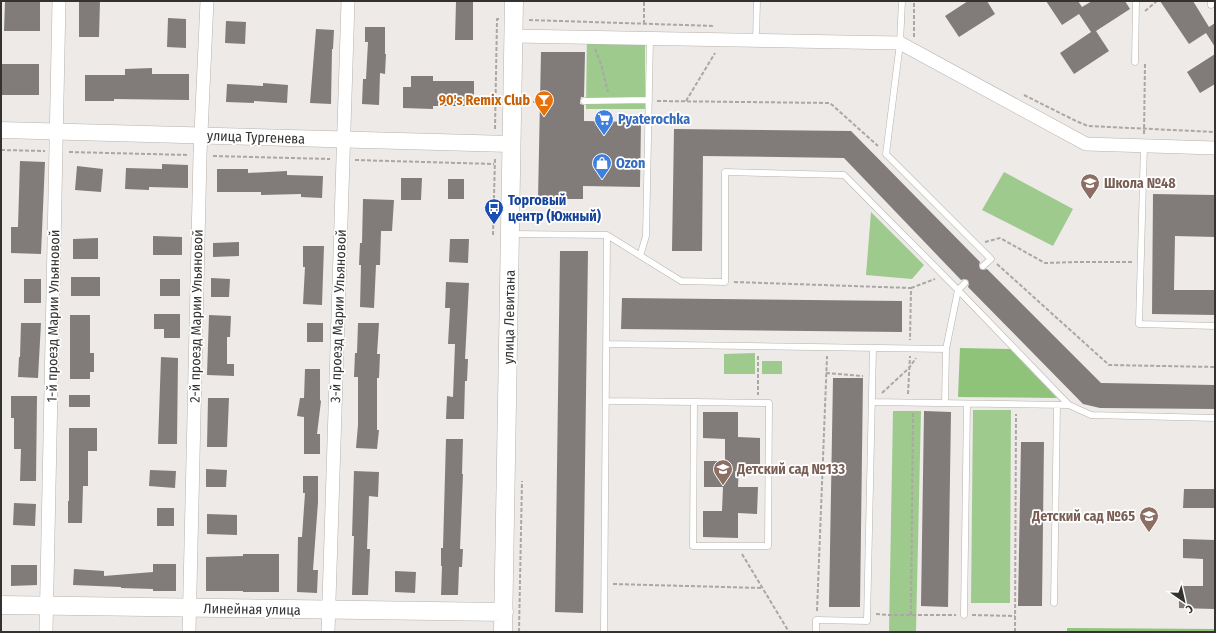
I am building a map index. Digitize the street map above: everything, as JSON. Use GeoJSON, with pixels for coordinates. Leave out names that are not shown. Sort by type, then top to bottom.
{"type":"FeatureCollection","features":[{"type":"Feature","properties":{"kind":"main road","name":"улица Левитана"},"geometry":{"type":"LineString","coordinates":[[503,632],[503,143],[514,36],[514,1]]}},
{"type":"Feature","properties":{"kind":"main road","name":"Линейная улица"},"geometry":{"type":"LineString","coordinates":[[1,605],[504,612]]}},
{"type":"Feature","properties":{"kind":"street","name":"1-й проезд Марии Ульяновой"},"geometry":{"type":"LineString","coordinates":[[46,632],[60,1]]}},
{"type":"Feature","properties":{"kind":"street","name":"2-й проезд Марии Ульяновой"},"geometry":{"type":"LineString","coordinates":[[189,632],[200,155],[207,1]]}},
{"type":"Feature","properties":{"kind":"street","name":"3-й проезд Марии Ульяновой"},"geometry":{"type":"LineString","coordinates":[[328,632],[348,1]]}},
{"type":"Feature","properties":{"kind":"street"},"geometry":{"type":"LineString","coordinates":[[514,36],[900,43],[1086,144],[1215,148]]}},
{"type":"Feature","properties":{"kind":"street","name":"улица Тургенева"},"geometry":{"type":"LineString","coordinates":[[1,130],[503,143]]}},
{"type":"Feature","properties":{"kind":"lane"},"geometry":{"type":"LineString","coordinates":[[756,40],[757,1]]}},
{"type":"Feature","properties":{"kind":"lane"},"geometry":{"type":"LineString","coordinates":[[902,1],[900,43],[886,154],[991,259],[984,266]]}},
{"type":"Feature","properties":{"kind":"lane"},"geometry":{"type":"LineString","coordinates":[[1135,62],[1136,1]]}},
{"type":"Feature","properties":{"kind":"lane"},"geometry":{"type":"LineString","coordinates":[[640,256],[646,236],[650,38]]}},
{"type":"Feature","properties":{"kind":"lane"},"geometry":{"type":"LineString","coordinates":[[584,101],[649,100]]}},
{"type":"Feature","properties":{"kind":"lane"},"geometry":{"type":"LineString","coordinates":[[1144,146],[1138,324],[1215,326]]}},
{"type":"Feature","properties":{"kind":"lane"},"geometry":{"type":"LineString","coordinates":[[502,235],[607,235],[681,281],[725,282],[725,172],[844,175],[1069,405],[1091,415],[1215,418]]}},
{"type":"Feature","properties":{"kind":"lane"},"geometry":{"type":"LineString","coordinates":[[604,632],[607,235]]}},
{"type":"Feature","properties":{"kind":"lane"},"geometry":{"type":"LineString","coordinates":[[945,403],[946,349],[958,290],[965,283]]}},
{"type":"Feature","properties":{"kind":"lane"},"geometry":{"type":"LineString","coordinates":[[606,344],[946,349]]}},
{"type":"Feature","properties":{"kind":"lane"},"geometry":{"type":"LineString","coordinates":[[816,632],[816,620],[866,621],[873,348]]}},
{"type":"Feature","properties":{"kind":"lane"},"geometry":{"type":"LineString","coordinates":[[606,401],[769,402],[768,546],[693,546],[694,402]]}},
{"type":"Feature","properties":{"kind":"lane"},"geometry":{"type":"LineString","coordinates":[[872,402],[1069,405]]}},
{"type":"Feature","properties":{"kind":"lane"},"geometry":{"type":"LineString","coordinates":[[964,615],[967,404]]}},
{"type":"Feature","properties":{"kind":"lane"},"geometry":{"type":"LineString","coordinates":[[1054,603],[1057,405]]}},
{"type":"Feature","properties":{"kind":"path"},"geometry":{"type":"LineString","coordinates":[[644,1],[644,24]]}},
{"type":"Feature","properties":{"kind":"path"},"geometry":{"type":"LineString","coordinates":[[913,38],[914,1]]}},
{"type":"Feature","properties":{"kind":"path"},"geometry":{"type":"LineString","coordinates":[[1146,6],[1146,11],[1157,1]]}},
{"type":"Feature","properties":{"kind":"path"},"geometry":{"type":"LineString","coordinates":[[497,19],[503,143],[502,235]]}},
{"type":"Feature","properties":{"kind":"path"},"geometry":{"type":"LineString","coordinates":[[589,37],[602,64],[610,101]]}},
{"type":"Feature","properties":{"kind":"path"},"geometry":{"type":"LineString","coordinates":[[686,101],[717,50]]}},
{"type":"Feature","properties":{"kind":"path"},"geometry":{"type":"LineString","coordinates":[[1144,146],[1145,58]]}},
{"type":"Feature","properties":{"kind":"path"},"geometry":{"type":"LineString","coordinates":[[1019,92],[1088,126],[1215,132]]}},
{"type":"Feature","properties":{"kind":"path"},"geometry":{"type":"LineString","coordinates":[[649,100],[830,103],[886,154]]}},
{"type":"Feature","properties":{"kind":"path"},"geometry":{"type":"LineString","coordinates":[[1,150],[503,164]]}},
{"type":"Feature","properties":{"kind":"path"},"geometry":{"type":"LineString","coordinates":[[977,244],[1000,238],[1045,263],[1140,262]]}},
{"type":"Feature","properties":{"kind":"path"},"geometry":{"type":"LineString","coordinates":[[991,259],[1109,365],[1215,367]]}},
{"type":"Feature","properties":{"kind":"path"},"geometry":{"type":"LineString","coordinates":[[725,282],[911,288],[944,276]]}},
{"type":"Feature","properties":{"kind":"path"},"geometry":{"type":"LineString","coordinates":[[911,288],[909,368],[911,403],[911,615]]}},
{"type":"Feature","properties":{"kind":"path"},"geometry":{"type":"LineString","coordinates":[[758,346],[758,402]]}},
{"type":"Feature","properties":{"kind":"path"},"geometry":{"type":"LineString","coordinates":[[816,620],[827,347]]}},
{"type":"Feature","properties":{"kind":"path"},"geometry":{"type":"LineString","coordinates":[[872,402],[909,368],[921,349]]}},
{"type":"Feature","properties":{"kind":"path"},"geometry":{"type":"LineString","coordinates":[[826,373],[873,376]]}},
{"type":"Feature","properties":{"kind":"path"},"geometry":{"type":"LineString","coordinates":[[1015,632],[1016,404]]}},
{"type":"Feature","properties":{"kind":"path"},"geometry":{"type":"LineString","coordinates":[[737,546],[789,632]]}},
{"type":"Feature","properties":{"kind":"path"},"geometry":{"type":"LineString","coordinates":[[604,584],[762,588]]}},
{"type":"Feature","properties":{"kind":"path"},"geometry":{"type":"LineString","coordinates":[[867,612],[889,615],[1015,616]]}},
{"type":"Feature","properties":{"kind":"green space"},"geometry":{"type":"Polygon","coordinates":[[[587,35],[645,35],[645,109],[586,109],[587,35]]]}},
{"type":"Feature","properties":{"kind":"green space"},"geometry":{"type":"Polygon","coordinates":[[[1004,172],[1073,209],[1053,246],[982,210],[1004,172]]]}},
{"type":"Feature","properties":{"kind":"green space"},"geometry":{"type":"Polygon","coordinates":[[[871,212],[924,265],[912,279],[866,275],[871,212]]]}},
{"type":"Feature","properties":{"kind":"green space"},"geometry":{"type":"Polygon","coordinates":[[[960,348],[1010,349],[1057,398],[958,397],[960,348]]]}},
{"type":"Feature","properties":{"kind":"green space"},"geometry":{"type":"Polygon","coordinates":[[[755,353],[755,374],[724,374],[724,354],[755,353]]]}},
{"type":"Feature","properties":{"kind":"green space"},"geometry":{"type":"Polygon","coordinates":[[[762,361],[782,361],[782,374],[762,374],[762,361]]]}},
{"type":"Feature","properties":{"kind":"green space"},"geometry":{"type":"Polygon","coordinates":[[[973,410],[1011,410],[1010,603],[971,603],[973,410]]]}},
{"type":"Feature","properties":{"kind":"green space"},"geometry":{"type":"Polygon","coordinates":[[[893,411],[921,411],[916,632],[889,632],[893,411]]]}},
{"type":"Feature","properties":{"kind":"green space"},"geometry":{"type":"Polygon","coordinates":[[[1067,628],[1215,629],[1215,632],[1067,632],[1067,628]]]}},
{"type":"Feature","properties":{"kind":"building"},"geometry":{"type":"Polygon","coordinates":[[[5,1],[40,1],[40,31],[4,31],[5,1]]]}},
{"type":"Feature","properties":{"kind":"building"},"geometry":{"type":"Polygon","coordinates":[[[79,1],[100,1],[99,37],[79,37],[79,1]]]}},
{"type":"Feature","properties":{"kind":"building"},"geometry":{"type":"Polygon","coordinates":[[[456,1],[473,1],[473,40],[455,40],[456,1]]]}},
{"type":"Feature","properties":{"kind":"building"},"geometry":{"type":"Polygon","coordinates":[[[968,1],[987,1],[995,14],[959,37],[945,16],[968,1]]]}},
{"type":"Feature","properties":{"kind":"building"},"geometry":{"type":"Polygon","coordinates":[[[1046,1],[1078,1],[1082,7],[1092,1],[1125,1],[1130,9],[1096,31],[1109,51],[1074,74],[1060,53],[1091,32],[1079,14],[1062,25],[1046,1]]]}},
{"type":"Feature","properties":{"kind":"building"},"geometry":{"type":"Polygon","coordinates":[[[1160,1],[1193,1],[1209,27],[1215,23],[1215,47],[1206,33],[1189,44],[1160,1]]]}},
{"type":"Feature","properties":{"kind":"building"},"geometry":{"type":"Polygon","coordinates":[[[168,18],[186,19],[186,48],[167,47],[168,18]]]}},
{"type":"Feature","properties":{"kind":"building"},"geometry":{"type":"Polygon","coordinates":[[[226,21],[246,22],[245,44],[225,43],[226,21]]]}},
{"type":"Feature","properties":{"kind":"building"},"geometry":{"type":"Polygon","coordinates":[[[365,27],[385,27],[385,74],[380,73],[379,105],[362,104],[363,79],[366,79],[368,42],[365,42],[365,27]]]}},
{"type":"Feature","properties":{"kind":"building"},"geometry":{"type":"Polygon","coordinates":[[[316,29],[334,30],[332,49],[331,104],[310,103],[316,29]]]}},
{"type":"Feature","properties":{"kind":"building"},"geometry":{"type":"Polygon","coordinates":[[[541,52],[585,52],[584,97],[581,97],[580,101],[580,104],[584,105],[584,121],[641,122],[640,187],[583,186],[583,199],[538,199],[541,52]]]}},
{"type":"Feature","properties":{"kind":"building"},"geometry":{"type":"Polygon","coordinates":[[[1215,54],[1215,84],[1200,93],[1187,72],[1215,54]]]}},
{"type":"Feature","properties":{"kind":"building"},"geometry":{"type":"Polygon","coordinates":[[[1,64],[39,64],[39,95],[1,95],[1,64]]]}},
{"type":"Feature","properties":{"kind":"building"},"geometry":{"type":"Polygon","coordinates":[[[152,68],[152,74],[189,74],[189,100],[114,99],[114,101],[85,101],[85,75],[125,75],[125,69],[152,68]]]}},
{"type":"Feature","properties":{"kind":"building"},"geometry":{"type":"Polygon","coordinates":[[[411,76],[433,76],[433,81],[474,81],[474,106],[433,106],[433,109],[403,108],[403,87],[411,87],[411,76]]]}},
{"type":"Feature","properties":{"kind":"building"},"geometry":{"type":"Polygon","coordinates":[[[263,83],[288,85],[287,103],[254,101],[254,103],[226,102],[227,84],[263,86],[263,83]]]}},
{"type":"Feature","properties":{"kind":"building"},"geometry":{"type":"Polygon","coordinates":[[[674,129],[851,131],[980,262],[980,269],[987,269],[1101,383],[1215,385],[1215,409],[1100,408],[1083,404],[968,287],[968,280],[961,280],[844,158],[703,156],[702,251],[672,251],[674,129]]]}},
{"type":"Feature","properties":{"kind":"building"},"geometry":{"type":"Polygon","coordinates":[[[20,161],[45,162],[41,254],[11,253],[11,227],[18,227],[20,161]]]}},
{"type":"Feature","properties":{"kind":"building"},"geometry":{"type":"Polygon","coordinates":[[[162,164],[188,165],[188,188],[149,187],[149,190],[125,189],[126,168],[162,169],[162,164]]]}},
{"type":"Feature","properties":{"kind":"building"},"geometry":{"type":"Polygon","coordinates":[[[77,166],[103,169],[101,192],[75,190],[77,166]]]}},
{"type":"Feature","properties":{"kind":"building"},"geometry":{"type":"Polygon","coordinates":[[[217,169],[248,169],[248,173],[287,171],[287,175],[323,176],[322,198],[301,197],[301,194],[261,195],[261,192],[217,192],[217,169]]]}},
{"type":"Feature","properties":{"kind":"building"},"geometry":{"type":"Polygon","coordinates":[[[401,178],[422,178],[421,200],[401,200],[401,178]]]}},
{"type":"Feature","properties":{"kind":"building"},"geometry":{"type":"Polygon","coordinates":[[[448,179],[464,179],[464,199],[448,199],[448,179]]]}},
{"type":"Feature","properties":{"kind":"building"},"geometry":{"type":"Polygon","coordinates":[[[1153,194],[1215,195],[1215,237],[1175,236],[1174,290],[1215,290],[1215,315],[1152,314],[1153,194]]]}},
{"type":"Feature","properties":{"kind":"building"},"geometry":{"type":"Polygon","coordinates":[[[363,199],[394,200],[392,231],[381,231],[380,265],[376,265],[374,308],[360,307],[361,265],[359,265],[360,243],[362,243],[363,199]]]}},
{"type":"Feature","properties":{"kind":"building"},"geometry":{"type":"Polygon","coordinates":[[[153,236],[182,237],[182,255],[153,255],[153,236]]]}},
{"type":"Feature","properties":{"kind":"building"},"geometry":{"type":"Polygon","coordinates":[[[98,238],[98,259],[73,259],[73,239],[98,238]]]}},
{"type":"Feature","properties":{"kind":"building"},"geometry":{"type":"Polygon","coordinates":[[[450,239],[469,239],[468,263],[449,262],[450,239]]]}},
{"type":"Feature","properties":{"kind":"building"},"geometry":{"type":"Polygon","coordinates":[[[239,242],[239,256],[213,257],[213,243],[239,242]]]}},
{"type":"Feature","properties":{"kind":"building"},"geometry":{"type":"Polygon","coordinates":[[[303,246],[324,246],[322,305],[303,304],[305,267],[303,267],[303,246]]]}},
{"type":"Feature","properties":{"kind":"building"},"geometry":{"type":"Polygon","coordinates":[[[560,251],[588,251],[583,613],[555,612],[560,251]]]}},
{"type":"Feature","properties":{"kind":"building"},"geometry":{"type":"Polygon","coordinates":[[[71,277],[100,277],[100,296],[71,296],[71,277]]]}},
{"type":"Feature","properties":{"kind":"building"},"geometry":{"type":"Polygon","coordinates":[[[211,278],[230,279],[229,297],[211,297],[211,278]]]}},
{"type":"Feature","properties":{"kind":"building"},"geometry":{"type":"Polygon","coordinates":[[[24,279],[41,279],[41,303],[24,303],[24,279]]]}},
{"type":"Feature","properties":{"kind":"building"},"geometry":{"type":"Polygon","coordinates":[[[160,279],[180,279],[180,296],[160,296],[160,279]]]}},
{"type":"Feature","properties":{"kind":"building"},"geometry":{"type":"Polygon","coordinates":[[[446,282],[469,283],[465,359],[468,359],[467,381],[465,381],[464,419],[446,419],[447,396],[453,397],[455,344],[448,344],[450,308],[445,308],[446,282]]]}},
{"type":"Feature","properties":{"kind":"building"},"geometry":{"type":"Polygon","coordinates":[[[622,298],[902,301],[902,332],[621,329],[622,298]]]}},
{"type":"Feature","properties":{"kind":"building"},"geometry":{"type":"Polygon","coordinates":[[[154,314],[180,314],[180,338],[164,338],[164,329],[154,329],[154,314]]]}},
{"type":"Feature","properties":{"kind":"building"},"geometry":{"type":"Polygon","coordinates":[[[70,315],[90,315],[90,353],[94,353],[94,372],[90,372],[90,379],[70,379],[70,315]]]}},
{"type":"Feature","properties":{"kind":"building"},"geometry":{"type":"Polygon","coordinates":[[[209,315],[231,316],[230,337],[227,337],[227,364],[234,364],[234,376],[207,375],[209,315]]]}},
{"type":"Feature","properties":{"kind":"building"},"geometry":{"type":"Polygon","coordinates":[[[21,323],[41,323],[38,378],[18,377],[21,323]]]}},
{"type":"Feature","properties":{"kind":"building"},"geometry":{"type":"Polygon","coordinates":[[[307,323],[323,323],[323,342],[307,342],[307,323]]]}},
{"type":"Feature","properties":{"kind":"building"},"geometry":{"type":"Polygon","coordinates":[[[358,323],[379,323],[377,354],[380,354],[379,378],[377,378],[377,430],[379,430],[377,449],[356,448],[358,425],[358,377],[354,377],[355,353],[357,353],[358,323]]]}},
{"type":"Feature","properties":{"kind":"building"},"geometry":{"type":"Polygon","coordinates":[[[161,357],[178,358],[177,444],[158,444],[161,357]]]}},
{"type":"Feature","properties":{"kind":"building"},"geometry":{"type":"Polygon","coordinates":[[[305,369],[320,369],[321,401],[317,434],[320,434],[320,454],[304,454],[304,417],[297,416],[300,398],[304,398],[305,369]]]}},
{"type":"Feature","properties":{"kind":"building"},"geometry":{"type":"Polygon","coordinates":[[[833,378],[863,378],[860,607],[829,607],[833,378]]]}},
{"type":"Feature","properties":{"kind":"building"},"geometry":{"type":"Polygon","coordinates":[[[69,395],[90,395],[90,407],[69,407],[69,395]]]}},
{"type":"Feature","properties":{"kind":"building"},"geometry":{"type":"Polygon","coordinates":[[[11,396],[37,396],[36,481],[20,481],[21,449],[14,449],[14,418],[11,418],[11,396]]]}},
{"type":"Feature","properties":{"kind":"building"},"geometry":{"type":"Polygon","coordinates":[[[208,398],[229,398],[227,447],[207,447],[208,398]]]}},
{"type":"Feature","properties":{"kind":"building"},"geometry":{"type":"Polygon","coordinates":[[[924,411],[951,412],[948,607],[921,606],[924,411]]]}},
{"type":"Feature","properties":{"kind":"building"},"geometry":{"type":"Polygon","coordinates":[[[703,412],[738,412],[738,437],[760,438],[760,464],[739,464],[738,487],[758,487],[757,514],[738,513],[738,538],[703,537],[703,511],[722,511],[723,487],[704,487],[704,461],[725,461],[725,439],[703,438],[703,412]]]}},
{"type":"Feature","properties":{"kind":"building"},"geometry":{"type":"Polygon","coordinates":[[[69,428],[97,428],[97,451],[88,451],[88,486],[83,486],[82,523],[68,523],[69,428]]]}},
{"type":"Feature","properties":{"kind":"building"},"geometry":{"type":"Polygon","coordinates":[[[446,439],[463,439],[460,549],[463,549],[462,567],[459,567],[458,595],[441,595],[441,548],[443,548],[446,439]]]}},
{"type":"Feature","properties":{"kind":"building"},"geometry":{"type":"Polygon","coordinates":[[[1021,442],[1044,442],[1042,606],[1018,606],[1021,442]]]}},
{"type":"Feature","properties":{"kind":"building"},"geometry":{"type":"Polygon","coordinates":[[[206,469],[227,470],[226,487],[206,487],[206,469]]]}},
{"type":"Feature","properties":{"kind":"building"},"geometry":{"type":"Polygon","coordinates":[[[150,470],[176,471],[175,488],[149,486],[150,470]]]}},
{"type":"Feature","properties":{"kind":"building"},"geometry":{"type":"Polygon","coordinates":[[[354,471],[379,472],[378,497],[369,496],[367,549],[370,549],[368,595],[352,595],[354,471]]]}},
{"type":"Feature","properties":{"kind":"building"},"geometry":{"type":"Polygon","coordinates":[[[303,476],[318,476],[318,502],[313,570],[318,570],[317,593],[297,592],[298,537],[302,537],[305,493],[303,493],[303,476]]]}},
{"type":"Feature","properties":{"kind":"building"},"geometry":{"type":"Polygon","coordinates":[[[1184,489],[1215,489],[1215,508],[1183,508],[1184,489]]]}},
{"type":"Feature","properties":{"kind":"building"},"geometry":{"type":"Polygon","coordinates":[[[14,503],[36,504],[35,526],[13,525],[14,503]]]}},
{"type":"Feature","properties":{"kind":"building"},"geometry":{"type":"Polygon","coordinates":[[[157,508],[174,508],[174,526],[157,526],[157,508]]]}},
{"type":"Feature","properties":{"kind":"building"},"geometry":{"type":"Polygon","coordinates":[[[207,514],[237,515],[237,535],[207,534],[207,514]]]}},
{"type":"Feature","properties":{"kind":"building"},"geometry":{"type":"Polygon","coordinates":[[[1183,539],[1215,540],[1214,609],[1179,608],[1179,586],[1203,586],[1203,559],[1183,558],[1183,539]]]}},
{"type":"Feature","properties":{"kind":"building"},"geometry":{"type":"Polygon","coordinates":[[[243,554],[279,554],[279,592],[206,591],[206,557],[243,556],[243,554]]]}},
{"type":"Feature","properties":{"kind":"building"},"geometry":{"type":"Polygon","coordinates":[[[153,564],[176,564],[176,591],[153,591],[153,589],[73,585],[74,569],[104,571],[104,576],[153,572],[153,564]]]}},
{"type":"Feature","properties":{"kind":"building"},"geometry":{"type":"Polygon","coordinates":[[[11,565],[37,565],[37,585],[11,586],[11,565]]]}},
{"type":"Feature","properties":{"kind":"building"},"geometry":{"type":"Polygon","coordinates":[[[395,571],[416,572],[415,593],[395,592],[395,571]]]}},
{"type":"Feature","properties":{"kind":"place","name":"90's Remix Club"},"geometry":{"type":"Point","coordinates":[544,117]}},
{"type":"Feature","properties":{"kind":"place","name":"Pyaterochka"},"geometry":{"type":"Point","coordinates":[604,136]}},
{"type":"Feature","properties":{"kind":"place","name":"Ozon"},"geometry":{"type":"Point","coordinates":[602,180]}},
{"type":"Feature","properties":{"kind":"place","name":"Школа №48"},"geometry":{"type":"Point","coordinates":[1090,200]}},
{"type":"Feature","properties":{"kind":"place","name":"Торговый центр (Южный)"},"geometry":{"type":"Point","coordinates":[494,225]}},
{"type":"Feature","properties":{"kind":"place","name":"Детский сад №133"},"geometry":{"type":"Point","coordinates":[723,486]}},
{"type":"Feature","properties":{"kind":"place","name":"Детский сад №65"},"geometry":{"type":"Point","coordinates":[1149,533]}}]}
